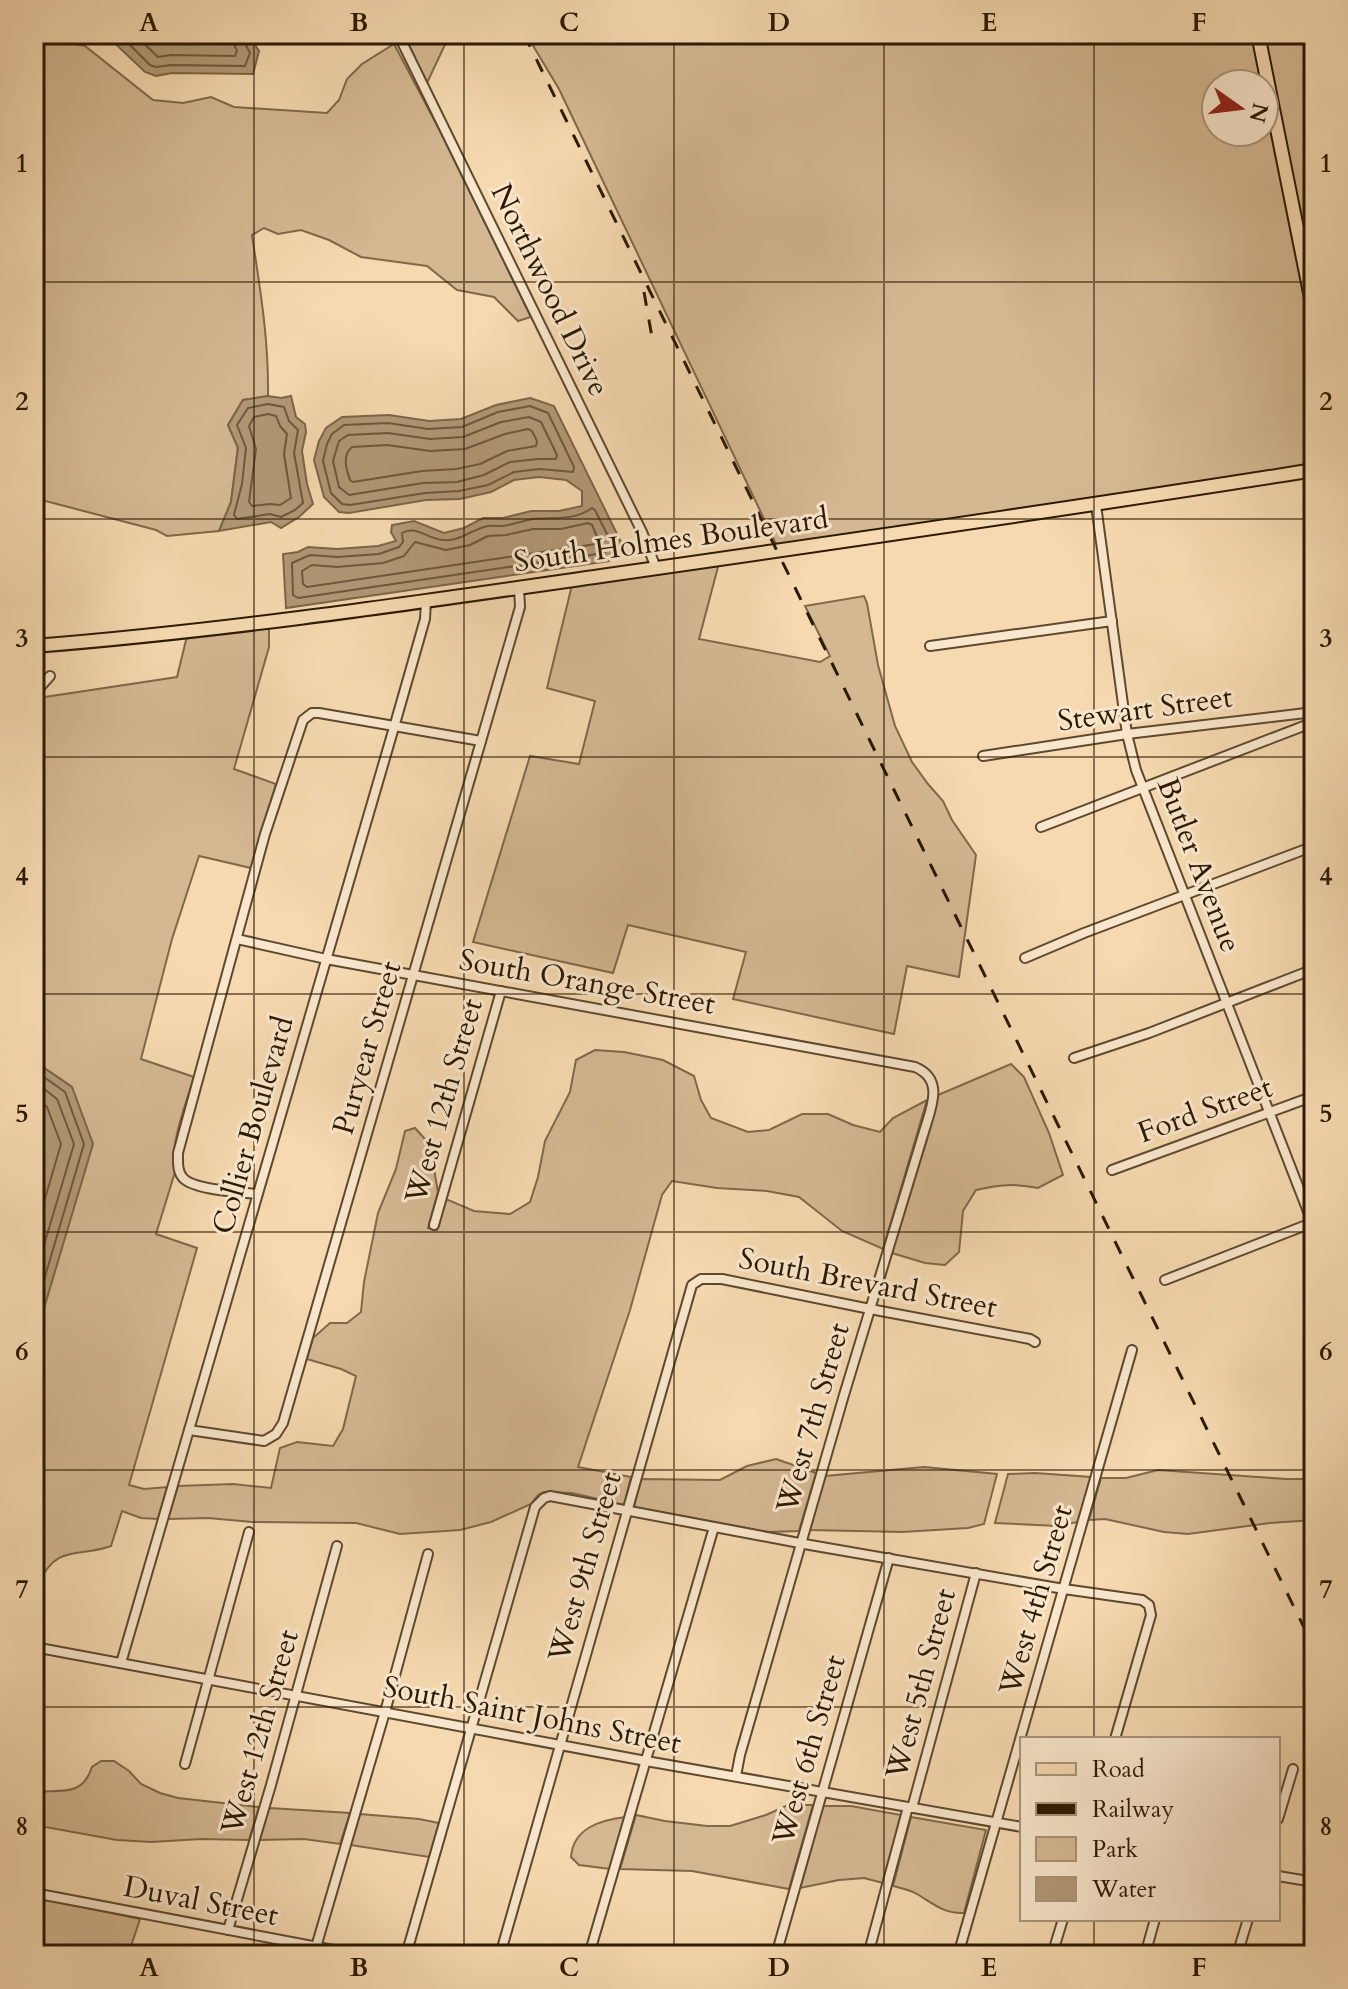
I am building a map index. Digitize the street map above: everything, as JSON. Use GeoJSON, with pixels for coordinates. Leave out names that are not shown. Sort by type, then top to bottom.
{"type":"FeatureCollection","features":[{"type":"Feature","properties":{"kind":"main road"},"geometry":{"type":"LineString","coordinates":[[1258,34],[1314,313]]}},
{"type":"Feature","properties":{"kind":"main road","name":"South Holmes Boulevard"},"geometry":{"type":"LineString","coordinates":[[34,646],[255,624],[426,601],[1096,505],[1314,470]]}},
{"type":"Feature","properties":{"kind":"street","name":"Northwood Drive"},"geometry":{"type":"LineString","coordinates":[[398,34],[642,532],[656,568]]}},
{"type":"Feature","properties":{"kind":"street","name":"Butler Avenue"},"geometry":{"type":"LineString","coordinates":[[1096,505],[1127,734],[1142,789],[1313,1224]]}},
{"type":"Feature","properties":{"kind":"street","name":"Puryear Street"},"geometry":{"type":"LineString","coordinates":[[189,1430],[264,1441],[276,1434],[283,1423],[520,607],[519,588]]}},
{"type":"Feature","properties":{"kind":"street","name":"Collier Boulevard"},"geometry":{"type":"LineString","coordinates":[[121,1663],[395,724],[425,619],[426,601]]}},
{"type":"Feature","properties":{"kind":"street"},"geometry":{"type":"LineString","coordinates":[[930,646],[1112,621]]}},
{"type":"Feature","properties":{"kind":"street"},"geometry":{"type":"LineString","coordinates":[[34,694],[50,676]]}},
{"type":"Feature","properties":{"kind":"street","name":"Stewart Street"},"geometry":{"type":"LineString","coordinates":[[983,756],[1127,734],[1314,712]]}},
{"type":"Feature","properties":{"kind":"street"},"geometry":{"type":"LineString","coordinates":[[257,1194],[201,1186],[184,1179],[178,1167],[178,1153],[265,834],[300,726],[307,716],[321,713],[481,741]]}},
{"type":"Feature","properties":{"kind":"street"},"geometry":{"type":"LineString","coordinates":[[1041,827],[1314,722]]}},
{"type":"Feature","properties":{"kind":"street"},"geometry":{"type":"LineString","coordinates":[[1025,958],[1314,846]]}},
{"type":"Feature","properties":{"kind":"street","name":"South Orange Street"},"geometry":{"type":"LineString","coordinates":[[237,939],[326,959],[915,1067],[927,1074]]}},
{"type":"Feature","properties":{"kind":"street"},"geometry":{"type":"LineString","coordinates":[[1074,1058],[1137,1038],[1314,969]]}},
{"type":"Feature","properties":{"kind":"street","name":"West 12th Street"},"geometry":{"type":"LineString","coordinates":[[434,1225],[501,991]]}},
{"type":"Feature","properties":{"kind":"street","name":"West 7th Street"},"geometry":{"type":"LineString","coordinates":[[736,1776],[801,1542],[923,1135],[934,1092],[927,1074]]}},
{"type":"Feature","properties":{"kind":"street","name":"Ford Street"},"geometry":{"type":"LineString","coordinates":[[1112,1170],[1314,1096]]}},
{"type":"Feature","properties":{"kind":"street"},"geometry":{"type":"LineString","coordinates":[[1165,1280],[1313,1224]]}},
{"type":"Feature","properties":{"kind":"street","name":"South Brevard Street"},"geometry":{"type":"LineString","coordinates":[[692,1285],[701,1279],[722,1279],[1035,1342]]}},
{"type":"Feature","properties":{"kind":"street","name":"West 9th Street"},"geometry":{"type":"LineString","coordinates":[[500,1955],[692,1285]]}},
{"type":"Feature","properties":{"kind":"street","name":"West 4th Street"},"geometry":{"type":"LineString","coordinates":[[1021,1737],[1132,1350]]}},
{"type":"Feature","properties":{"kind":"street"},"geometry":{"type":"LineString","coordinates":[[406,1955],[535,1507],[550,1496],[1064,1589],[1142,1600],[1149,1605],[1151,1615],[1116,1737]]}},
{"type":"Feature","properties":{"kind":"street"},"geometry":{"type":"LineString","coordinates":[[589,1955],[714,1527]]}},
{"type":"Feature","properties":{"kind":"street"},"geometry":{"type":"LineString","coordinates":[[185,1764],[249,1532]]}},
{"type":"Feature","properties":{"kind":"street","name":"West 12th Street"},"geometry":{"type":"LineString","coordinates":[[228,1930],[337,1546]]}},
{"type":"Feature","properties":{"kind":"street"},"geometry":{"type":"LineString","coordinates":[[316,1947],[428,1554]]}},
{"type":"Feature","properties":{"kind":"street","name":"West 6th Street"},"geometry":{"type":"LineString","coordinates":[[776,1955],[889,1558]]}},
{"type":"Feature","properties":{"kind":"street","name":"West 5th Street"},"geometry":{"type":"LineString","coordinates":[[868,1955],[976,1573]]}},
{"type":"Feature","properties":{"kind":"street","name":"South Saint Johns Street"},"geometry":{"type":"LineString","coordinates":[[34,1647],[646,1761],[1020,1827]]}},
{"type":"Feature","properties":{"kind":"street","name":"West 4th Street"},"geometry":{"type":"LineString","coordinates":[[958,1955],[1020,1740]]}},
{"type":"Feature","properties":{"kind":"street"},"geometry":{"type":"LineString","coordinates":[[1280,1812],[1293,1769]]}},
{"type":"Feature","properties":{"kind":"street"},"geometry":{"type":"LineString","coordinates":[[1280,1876],[1314,1882]]}},
{"type":"Feature","properties":{"kind":"street","name":"Duval Street"},"geometry":{"type":"LineString","coordinates":[[34,1893],[360,1955]]}},
{"type":"Feature","properties":{"kind":"street"},"geometry":{"type":"LineString","coordinates":[[1052,1955],[1062,1921]]}},
{"type":"Feature","properties":{"kind":"street"},"geometry":{"type":"LineString","coordinates":[[1145,1955],[1154,1921]]}},
{"type":"Feature","properties":{"kind":"street"},"geometry":{"type":"LineString","coordinates":[[1237,1955],[1247,1921]]}},
{"type":"Feature","properties":{"kind":"green space"},"geometry":{"type":"Polygon","coordinates":[[[403,34],[450,34],[427,83],[405,38],[403,34]]]}},
{"type":"Feature","properties":{"kind":"green space"},"geometry":{"type":"Polygon","coordinates":[[[526,34],[1253,34],[1260,68],[1200,68],[1200,148],[1276,148],[1314,341],[1314,465],[777,546],[559,89],[526,34]]]}},
{"type":"Feature","properties":{"kind":"green space"},"geometry":{"type":"Polygon","coordinates":[[[1263,34],[1314,34],[1314,288],[1280,119],[1280,68],[1270,68],[1263,34]]]}},
{"type":"Feature","properties":{"kind":"green space"},"geometry":{"type":"Polygon","coordinates":[[[34,36],[85,46],[153,100],[183,103],[211,97],[234,107],[327,113],[339,100],[347,79],[362,64],[394,44],[531,317],[518,321],[494,297],[457,290],[427,266],[361,257],[301,230],[278,234],[264,228],[252,235],[265,335],[268,396],[243,400],[228,425],[238,447],[231,502],[219,531],[167,536],[156,530],[34,498],[34,36]]]}},
{"type":"Feature","properties":{"kind":"green space"},"geometry":{"type":"Polygon","coordinates":[[[719,563],[699,639],[820,662],[830,656],[805,606],[864,596],[895,726],[912,762],[943,801],[976,855],[959,977],[907,966],[894,1034],[733,999],[746,952],[628,925],[613,973],[473,942],[530,756],[579,764],[595,701],[547,688],[572,585],[719,563]]]}},
{"type":"Feature","properties":{"kind":"green space"},"geometry":{"type":"Polygon","coordinates":[[[269,626],[269,647],[234,769],[276,784],[251,868],[199,856],[172,939],[141,1059],[194,1077],[176,1138],[175,1172],[156,1234],[197,1248],[129,1485],[144,1489],[167,1487],[158,1519],[141,1518],[122,1511],[111,1546],[70,1554],[54,1562],[39,1582],[34,1601],[34,1336],[72,1087],[34,1061],[34,710],[45,697],[177,677],[187,636],[269,626]]]}},
{"type":"Feature","properties":{"kind":"green space"},"geometry":{"type":"Polygon","coordinates":[[[595,1050],[663,1060],[694,1076],[701,1100],[711,1118],[748,1132],[769,1130],[802,1114],[828,1114],[880,1132],[893,1118],[927,1100],[883,1249],[842,1231],[799,1197],[672,1181],[662,1195],[630,1310],[578,1467],[631,1477],[624,1505],[572,1493],[544,1492],[531,1504],[491,1522],[460,1530],[400,1534],[356,1523],[168,1519],[178,1486],[233,1484],[271,1488],[280,1448],[297,1442],[333,1446],[343,1429],[356,1376],[307,1359],[313,1338],[330,1323],[347,1323],[361,1312],[378,1213],[396,1169],[405,1131],[415,1128],[434,1149],[438,1192],[428,1228],[437,1230],[446,1199],[474,1211],[510,1214],[530,1202],[545,1141],[570,1092],[576,1060],[595,1050]]]}},
{"type":"Feature","properties":{"kind":"green space"},"geometry":{"type":"Polygon","coordinates":[[[1011,1064],[1024,1077],[1049,1133],[1063,1175],[1038,1188],[1007,1185],[976,1190],[963,1211],[959,1252],[945,1265],[925,1263],[892,1253],[938,1095],[1011,1064]]]}},
{"type":"Feature","properties":{"kind":"green space"},"geometry":{"type":"Polygon","coordinates":[[[776,1459],[816,1473],[799,1531],[768,1532],[634,1507],[641,1479],[720,1480],[747,1466],[776,1459]]]}},
{"type":"Feature","properties":{"kind":"green space"},"geometry":{"type":"Polygon","coordinates":[[[924,1467],[997,1474],[984,1524],[968,1528],[902,1532],[810,1530],[825,1476],[924,1467]]]}},
{"type":"Feature","properties":{"kind":"green space"},"geometry":{"type":"Polygon","coordinates":[[[1158,1470],[1314,1479],[1314,1520],[1188,1534],[1105,1519],[1089,1520],[1101,1478],[1126,1478],[1158,1470]]]}},
{"type":"Feature","properties":{"kind":"green space"},"geometry":{"type":"Polygon","coordinates":[[[1008,1474],[1091,1477],[1078,1522],[1057,1526],[995,1523],[1008,1474]]]}},
{"type":"Feature","properties":{"kind":"green space"},"geometry":{"type":"Polygon","coordinates":[[[101,1761],[114,1761],[141,1784],[160,1793],[178,1798],[259,1807],[249,1840],[117,1840],[34,1825],[34,1792],[76,1788],[88,1777],[92,1767],[101,1761]]]}},
{"type":"Feature","properties":{"kind":"green space"},"geometry":{"type":"Polygon","coordinates":[[[788,1805],[813,1805],[789,1889],[692,1871],[620,1869],[636,1815],[707,1826],[730,1826],[788,1805]]]}},
{"type":"Feature","properties":{"kind":"green space"},"geometry":{"type":"Polygon","coordinates":[[[823,1806],[851,1806],[901,1815],[883,1883],[864,1878],[800,1888],[823,1806]]]}},
{"type":"Feature","properties":{"kind":"green space"},"geometry":{"type":"Polygon","coordinates":[[[269,1808],[350,1813],[340,1844],[304,1839],[259,1840],[269,1808]]]}},
{"type":"Feature","properties":{"kind":"green space"},"geometry":{"type":"Polygon","coordinates":[[[360,1814],[439,1823],[429,1857],[350,1845],[360,1814]]]}},
{"type":"Feature","properties":{"kind":"green space"},"geometry":{"type":"Polygon","coordinates":[[[625,1817],[610,1869],[579,1865],[571,1857],[573,1847],[583,1832],[598,1823],[625,1817]]]}},
{"type":"Feature","properties":{"kind":"green space"},"geometry":{"type":"Polygon","coordinates":[[[911,1817],[986,1830],[964,1913],[945,1910],[914,1893],[893,1886],[911,1817]]]}},
{"type":"Feature","properties":{"kind":"green space"},"geometry":{"type":"Polygon","coordinates":[[[34,1897],[140,1919],[128,1955],[34,1955],[34,1897]]]}},
{"type":"Feature","properties":{"kind":"water"},"geometry":{"type":"Polygon","coordinates":[[[105,34],[248,34],[259,51],[253,74],[172,73],[156,76],[145,72],[105,34]]]}},
{"type":"Feature","properties":{"kind":"water"},"geometry":{"type":"Polygon","coordinates":[[[291,396],[296,417],[305,424],[302,451],[313,504],[281,528],[271,522],[219,531],[231,502],[238,448],[228,425],[243,400],[291,396]]]}},
{"type":"Feature","properties":{"kind":"water"},"geometry":{"type":"Polygon","coordinates":[[[530,398],[554,406],[621,542],[609,561],[286,608],[283,554],[308,547],[337,549],[378,546],[396,541],[391,532],[392,525],[414,521],[444,533],[464,528],[483,518],[503,518],[531,511],[559,511],[582,506],[582,491],[566,480],[539,477],[514,480],[491,492],[460,499],[426,500],[349,513],[339,512],[324,497],[314,460],[326,428],[342,417],[389,415],[429,421],[461,419],[496,405],[530,398]]]}},
{"type":"Feature","properties":{"kind":"water"},"geometry":{"type":"Polygon","coordinates":[[[34,1061],[72,1087],[93,1144],[34,1336],[34,1061]]]}},
{"type":"Feature","properties":{"kind":"railway"},"geometry":{"type":"LineString","coordinates":[[524,34],[1314,1648]]}},
{"type":"Feature","properties":{"kind":"railway"},"geometry":{"type":"LineString","coordinates":[[644,292],[653,343]]}}]}
